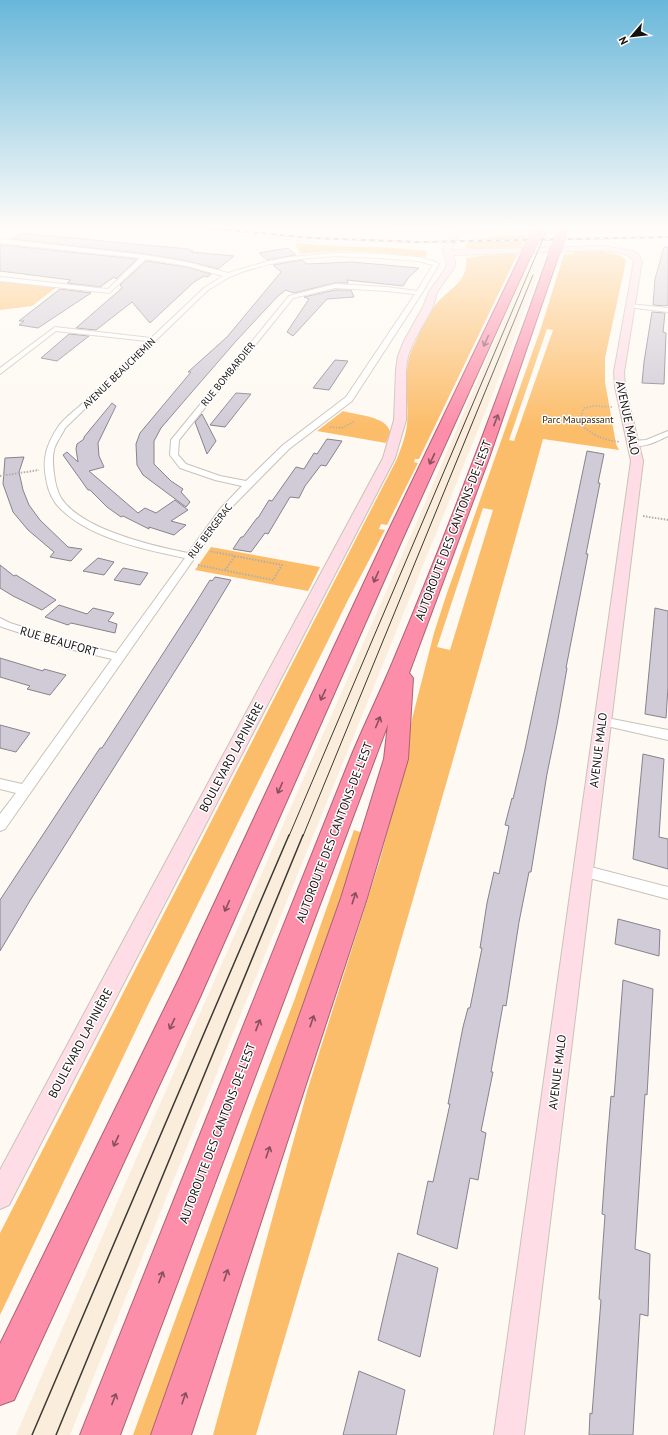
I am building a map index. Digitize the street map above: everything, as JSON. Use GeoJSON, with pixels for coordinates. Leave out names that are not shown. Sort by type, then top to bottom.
{"type":"FeatureCollection","features":[{"type":"Feature","properties":{"kind":"highway"},"geometry":{"type":"LineString","coordinates":[[0,1386],[190,987],[393,540],[508,294]]}},
{"type":"Feature","properties":{"kind":"highway","name":"AUTOROUTE DES CANTONS-DE-L'EST"},"geometry":{"type":"LineString","coordinates":[[100,1435],[364,755],[404,659],[512,377],[540,294]]}},
{"type":"Feature","properties":{"kind":"highway"},"geometry":{"type":"LineString","coordinates":[[171,1435],[354,898],[381,812],[396,759],[404,659]]}},
{"type":"Feature","properties":{"kind":"street","name":"AVENUE BEAUCHEMIN"},"geometry":{"type":"LineString","coordinates":[[193,561],[103,532],[72,515],[57,499],[47,468],[49,453],[62,427],[201,294]]}},
{"type":"Feature","properties":{"kind":"street","name":"RUE BOMBARDIER"},"geometry":{"type":"LineString","coordinates":[[247,484],[218,478],[183,466],[174,455],[175,440],[291,298],[306,294]]}},
{"type":"Feature","properties":{"kind":"street","name":"RUE BERGERAC"},"geometry":{"type":"LineString","coordinates":[[0,825],[119,658],[193,561],[223,512],[247,484],[292,442],[348,399],[418,294]]}},
{"type":"Feature","properties":{"kind":"street","name":"BOULEVARD LAPINIÈRE"},"geometry":{"type":"LineString","coordinates":[[0,1196],[389,458],[397,435],[400,420],[401,365],[403,356],[409,341],[428,307],[432,294]]}},
{"type":"Feature","properties":{"kind":"street","name":"BOULEVARD LAPINIÈRE"},"geometry":{"type":"LineString","coordinates":[[428,307],[442,294]]}},
{"type":"Feature","properties":{"kind":"street","name":"AVENUE MALO"},"geometry":{"type":"LineString","coordinates":[[509,1435],[637,461],[620,387],[619,376],[620,361],[632,294]]}},
{"type":"Feature","properties":{"kind":"street"},"geometry":{"type":"LineString","coordinates":[[630,306],[668,310]]}},
{"type":"Feature","properties":{"kind":"street"},"geometry":{"type":"LineString","coordinates":[[0,372],[55,329],[154,340]]}},
{"type":"Feature","properties":{"kind":"street"},"geometry":{"type":"LineString","coordinates":[[633,443],[648,442],[668,433]]}},
{"type":"Feature","properties":{"kind":"street","name":"RUE BEAUFORT"},"geometry":{"type":"LineString","coordinates":[[0,621],[6,625],[62,643],[119,658]]}},
{"type":"Feature","properties":{"kind":"street"},"geometry":{"type":"LineString","coordinates":[[602,720],[668,735]]}},
{"type":"Feature","properties":{"kind":"street"},"geometry":{"type":"LineString","coordinates":[[0,784],[25,790]]}},
{"type":"Feature","properties":{"kind":"street"},"geometry":{"type":"LineString","coordinates":[[583,871],[668,893]]}},
{"type":"Feature","properties":{"kind":"path"},"geometry":{"type":"LineString","coordinates":[[612,407],[594,406],[584,408],[579,422],[584,428],[597,437],[619,442]]}},
{"type":"Feature","properties":{"kind":"path"},"geometry":{"type":"LineString","coordinates":[[335,428],[345,427],[353,422]]}},
{"type":"Feature","properties":{"kind":"path"},"geometry":{"type":"LineString","coordinates":[[0,476],[39,470]]}},
{"type":"Feature","properties":{"kind":"path"},"geometry":{"type":"LineString","coordinates":[[641,516],[668,520]]}},
{"type":"Feature","properties":{"kind":"path"},"geometry":{"type":"LineString","coordinates":[[193,561],[225,570],[273,580],[282,565],[207,550]]}},
{"type":"Feature","properties":{"kind":"path"},"geometry":{"type":"LineString","coordinates":[[225,570],[235,556]]}},
{"type":"Feature","properties":{"kind":"shaded area"},"geometry":{"type":"Polygon","coordinates":[[[515,294],[531,294],[495,388],[70,1435],[16,1435],[149,1129],[415,526],[515,294]]]}},
{"type":"Feature","properties":{"kind":"green space"},"geometry":{"type":"Polygon","coordinates":[[[0,294],[48,294],[32,306],[0,310],[0,294]]]}},
{"type":"Feature","properties":{"kind":"green space"},"geometry":{"type":"Polygon","coordinates":[[[447,294],[498,294],[419,459],[415,459],[414,462],[418,463],[387,525],[381,524],[379,529],[385,530],[348,600],[147,1007],[0,1315],[0,1233],[397,459],[407,424],[407,375],[410,356],[428,316],[439,301],[447,294]]]}},
{"type":"Feature","properties":{"kind":"green space","name":"Parc Maupassant"},"geometry":{"type":"Polygon","coordinates":[[[552,294],[619,294],[605,358],[605,382],[616,444],[619,450],[543,439],[402,938],[256,1435],[213,1435],[308,1088],[380,860],[395,803],[412,719],[434,633],[552,294]],[[547,329],[509,440],[514,441],[553,330],[547,329]],[[483,508],[437,647],[450,650],[493,510],[483,508]]]}},
{"type":"Feature","properties":{"kind":"green space"},"geometry":{"type":"Polygon","coordinates":[[[343,411],[377,419],[383,423],[388,427],[390,432],[386,443],[317,431],[343,411]]]}},
{"type":"Feature","properties":{"kind":"green space"},"geometry":{"type":"Polygon","coordinates":[[[211,547],[320,567],[308,591],[195,570],[211,547]]]}},
{"type":"Feature","properties":{"kind":"green space"},"geometry":{"type":"Polygon","coordinates":[[[354,830],[363,833],[347,885],[152,1435],[133,1435],[256,1099],[294,1001],[354,830]]]}},
{"type":"Feature","properties":{"kind":"building"},"geometry":{"type":"Polygon","coordinates":[[[54,294],[90,294],[38,328],[19,325],[24,321],[19,321],[54,294]]]}},
{"type":"Feature","properties":{"kind":"building"},"geometry":{"type":"Polygon","coordinates":[[[115,294],[181,294],[150,323],[132,302],[96,330],[76,328],[115,294]]]}},
{"type":"Feature","properties":{"kind":"building"},"geometry":{"type":"Polygon","coordinates":[[[263,294],[281,294],[237,340],[161,428],[154,441],[154,464],[171,481],[183,489],[181,492],[190,502],[186,507],[143,475],[137,465],[136,444],[140,433],[191,372],[188,372],[227,337],[263,294]]]}},
{"type":"Feature","properties":{"kind":"building"},"geometry":{"type":"Polygon","coordinates":[[[317,294],[353,294],[354,297],[327,299],[293,336],[287,332],[309,299],[304,297],[317,294]]]}},
{"type":"Feature","properties":{"kind":"building"},"geometry":{"type":"Polygon","coordinates":[[[654,294],[668,294],[668,305],[653,305],[654,294]]]}},
{"type":"Feature","properties":{"kind":"building"},"geometry":{"type":"Polygon","coordinates":[[[652,312],[665,313],[663,332],[666,333],[664,384],[642,383],[652,312]]]}},
{"type":"Feature","properties":{"kind":"building"},"geometry":{"type":"Polygon","coordinates":[[[69,334],[89,336],[57,361],[41,358],[69,334]]]}},
{"type":"Feature","properties":{"kind":"building"},"geometry":{"type":"Polygon","coordinates":[[[335,360],[348,361],[329,390],[313,388],[335,360]]]}},
{"type":"Feature","properties":{"kind":"building"},"geometry":{"type":"Polygon","coordinates":[[[236,393],[251,394],[225,427],[210,425],[236,393]]]}},
{"type":"Feature","properties":{"kind":"building"},"geometry":{"type":"Polygon","coordinates":[[[112,403],[116,406],[98,443],[99,456],[104,467],[89,471],[138,513],[145,508],[156,513],[175,500],[188,510],[171,521],[186,525],[174,535],[149,527],[149,529],[123,516],[121,517],[107,507],[90,490],[88,490],[63,455],[67,452],[78,462],[76,449],[77,444],[84,439],[84,437],[112,403]]]}},
{"type":"Feature","properties":{"kind":"building"},"geometry":{"type":"Polygon","coordinates":[[[202,414],[216,441],[207,454],[195,422],[202,414]]]}},
{"type":"Feature","properties":{"kind":"building"},"geometry":{"type":"Polygon","coordinates":[[[327,439],[342,441],[326,466],[321,465],[305,486],[299,498],[290,497],[268,534],[265,533],[251,552],[233,549],[241,537],[243,537],[258,518],[269,500],[272,501],[296,467],[304,469],[314,453],[317,454],[327,439]]]}},
{"type":"Feature","properties":{"kind":"building"},"geometry":{"type":"Polygon","coordinates":[[[587,451],[604,454],[598,483],[600,483],[586,554],[588,554],[547,774],[531,872],[529,872],[519,922],[506,1006],[503,1005],[491,1072],[493,1072],[481,1131],[486,1133],[478,1180],[470,1178],[457,1249],[417,1234],[428,1181],[433,1182],[450,1104],[448,1104],[463,1027],[468,1008],[470,1008],[482,948],[480,948],[487,903],[494,872],[499,874],[509,826],[505,825],[525,749],[587,451]]]}},
{"type":"Feature","properties":{"kind":"building"},"geometry":{"type":"Polygon","coordinates":[[[24,457],[19,472],[23,490],[29,505],[40,520],[68,547],[82,549],[71,561],[50,557],[54,552],[28,530],[13,512],[3,484],[5,458],[24,457]]]}},
{"type":"Feature","properties":{"kind":"building"},"geometry":{"type":"Polygon","coordinates":[[[98,558],[114,562],[104,575],[83,571],[98,558]]]}},
{"type":"Feature","properties":{"kind":"building"},"geometry":{"type":"Polygon","coordinates":[[[0,565],[14,576],[16,575],[56,600],[42,610],[0,588],[0,565]]]}},
{"type":"Feature","properties":{"kind":"building"},"geometry":{"type":"Polygon","coordinates":[[[123,568],[148,573],[140,585],[114,580],[123,568]]]}},
{"type":"Feature","properties":{"kind":"building"},"geometry":{"type":"Polygon","coordinates":[[[215,577],[231,580],[0,951],[0,900],[100,748],[102,748],[210,580],[212,581],[215,577]]]}},
{"type":"Feature","properties":{"kind":"building"},"geometry":{"type":"Polygon","coordinates":[[[59,605],[87,614],[93,608],[114,613],[108,621],[117,624],[115,633],[71,623],[68,625],[45,617],[59,605]]]}},
{"type":"Feature","properties":{"kind":"building"},"geometry":{"type":"Polygon","coordinates":[[[655,608],[668,611],[668,687],[666,718],[645,714],[655,608]]]}},
{"type":"Feature","properties":{"kind":"building"},"geometry":{"type":"Polygon","coordinates":[[[0,658],[43,671],[44,669],[66,675],[50,695],[27,689],[30,686],[0,677],[0,658]]]}},
{"type":"Feature","properties":{"kind":"building"},"geometry":{"type":"Polygon","coordinates":[[[0,725],[30,733],[16,752],[0,748],[0,725]]]}},
{"type":"Feature","properties":{"kind":"building"},"geometry":{"type":"Polygon","coordinates":[[[643,754],[664,759],[659,837],[668,839],[668,869],[633,859],[643,754]]]}},
{"type":"Feature","properties":{"kind":"building"},"geometry":{"type":"Polygon","coordinates":[[[618,919],[660,930],[659,956],[615,944],[618,919]]]}},
{"type":"Feature","properties":{"kind":"building"},"geometry":{"type":"Polygon","coordinates":[[[623,980],[653,989],[647,1095],[645,1094],[635,1249],[650,1254],[648,1316],[640,1314],[633,1435],[589,1435],[601,1300],[599,1299],[605,1215],[602,1214],[607,1144],[611,1096],[614,1097],[623,980]]]}},
{"type":"Feature","properties":{"kind":"building"},"geometry":{"type":"Polygon","coordinates":[[[398,1253],[438,1268],[420,1357],[378,1340],[398,1253]]]}},
{"type":"Feature","properties":{"kind":"building"},"geometry":{"type":"Polygon","coordinates":[[[359,1371],[405,1390],[396,1435],[343,1435],[359,1371]]]}},
{"type":"Feature","properties":{"kind":"tram line"},"geometry":{"type":"LineString","coordinates":[[289,836],[520,294]]}},
{"type":"Feature","properties":{"kind":"tram line"},"geometry":{"type":"LineString","coordinates":[[303,836],[525,294]]}},
{"type":"Feature","properties":{"kind":"tram line"},"geometry":{"type":"LineString","coordinates":[[32,1435],[289,835]]}},
{"type":"Feature","properties":{"kind":"tram line"},"geometry":{"type":"LineString","coordinates":[[56,1435],[303,835]]}}]}
